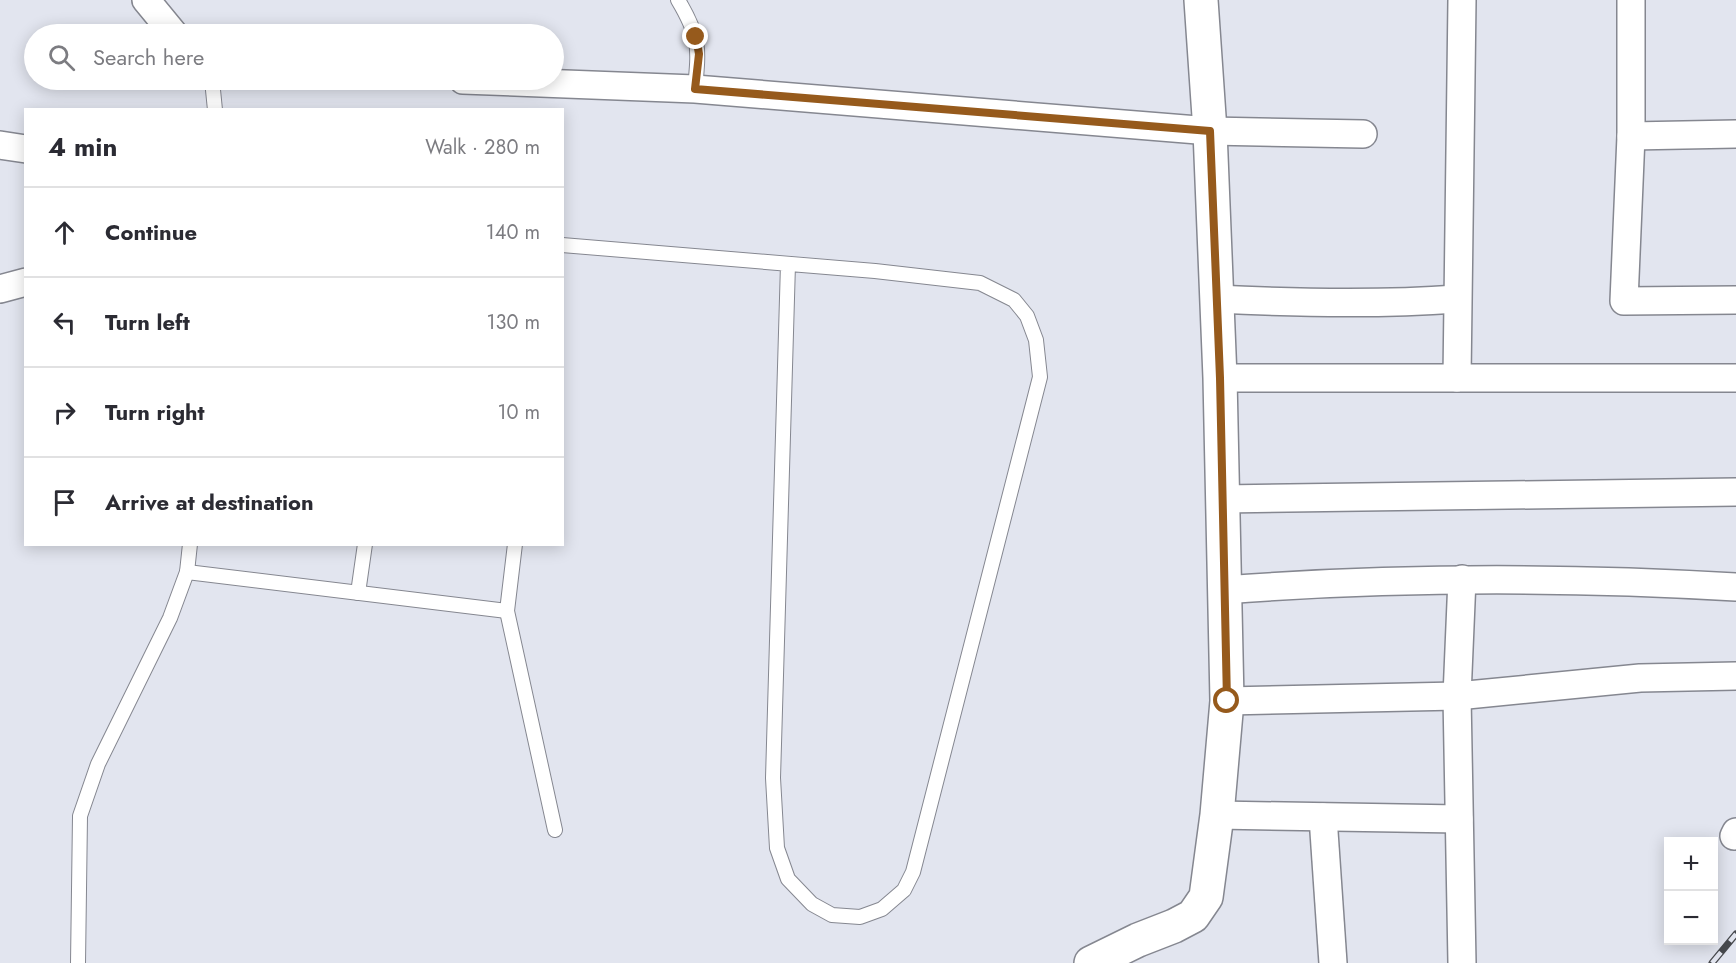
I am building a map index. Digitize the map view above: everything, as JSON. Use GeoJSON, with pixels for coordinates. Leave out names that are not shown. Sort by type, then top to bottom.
{"type":"FeatureCollection","features":[{"type":"Feature","properties":{"kind":"street"},"geometry":{"type":"LineString","coordinates":[[146,0],[166,24]]}},
{"type":"Feature","properties":{"kind":"street"},"geometry":{"type":"LineString","coordinates":[[1091,963],[1138,939],[1174,926],[1193,916],[1206,897],[1216,815],[1227,701],[1220,378],[1210,131],[1201,0]]}},
{"type":"Feature","properties":{"kind":"street"},"geometry":{"type":"LineString","coordinates":[[1457,378],[1462,0]]}},
{"type":"Feature","properties":{"kind":"street"},"geometry":{"type":"LineString","coordinates":[[1631,0],[1631,136],[1624,302],[1736,300]]}},
{"type":"Feature","properties":{"kind":"street"},"geometry":{"type":"LineString","coordinates":[[564,84],[695,89],[1210,131],[1364,134]]}},
{"type":"Feature","properties":{"kind":"street"},"geometry":{"type":"LineString","coordinates":[[1631,136],[1736,134]]}},
{"type":"Feature","properties":{"kind":"street"},"geometry":{"type":"LineString","coordinates":[[0,145],[24,149]]}},
{"type":"Feature","properties":{"kind":"street"},"geometry":{"type":"LineString","coordinates":[[0,289],[24,283]]}},
{"type":"Feature","properties":{"kind":"street"},"geometry":{"type":"LineString","coordinates":[[1216,299],[1332,304],[1400,304],[1457,299]]}},
{"type":"Feature","properties":{"kind":"street"},"geometry":{"type":"LineString","coordinates":[[1220,378],[1736,378]]}},
{"type":"Feature","properties":{"kind":"street"},"geometry":{"type":"LineString","coordinates":[[1222,499],[1736,492]]}},
{"type":"Feature","properties":{"kind":"street"},"geometry":{"type":"LineString","coordinates":[[1224,590],[1319,583],[1462,579],[1581,580],[1736,587]]}},
{"type":"Feature","properties":{"kind":"street"},"geometry":{"type":"LineString","coordinates":[[1462,579],[1457,696],[1462,963]]}},
{"type":"Feature","properties":{"kind":"street"},"geometry":{"type":"LineString","coordinates":[[1227,701],[1457,696],[1640,678],[1736,676]]}},
{"type":"Feature","properties":{"kind":"street"},"geometry":{"type":"LineString","coordinates":[[1216,815],[1459,819]]}},
{"type":"Feature","properties":{"kind":"street"},"geometry":{"type":"LineString","coordinates":[[1323,817],[1333,963]]}},
{"type":"Feature","properties":{"kind":"lane"},"geometry":{"type":"LineString","coordinates":[[678,0],[696,37],[699,54],[695,89]]}},
{"type":"Feature","properties":{"kind":"lane"},"geometry":{"type":"LineString","coordinates":[[213,90],[215,108]]}},
{"type":"Feature","properties":{"kind":"lane"},"geometry":{"type":"LineString","coordinates":[[564,245],[874,270],[980,283],[1014,300],[1027,316],[1036,340],[1040,377],[913,872],[904,890],[882,909],[860,917],[832,915],[812,904],[788,879],[777,848],[773,778],[788,264]]}},
{"type":"Feature","properties":{"kind":"lane"},"geometry":{"type":"LineString","coordinates":[[78,963],[80,816],[98,764],[170,618],[187,573],[190,546]]}},
{"type":"Feature","properties":{"kind":"lane"},"geometry":{"type":"LineString","coordinates":[[358,593],[364,546]]}},
{"type":"Feature","properties":{"kind":"lane"},"geometry":{"type":"LineString","coordinates":[[515,546],[507,611],[555,830]]}},
{"type":"Feature","properties":{"kind":"lane"},"geometry":{"type":"LineString","coordinates":[[187,573],[507,611]]}},
{"type":"Feature","properties":{"kind":"railway"},"geometry":{"type":"LineString","coordinates":[[1712,963],[1736,934]]}},
{"type":"Feature","properties":{"kind":"route"},"geometry":{"type":"LineString","coordinates":[[696,37],[699,54],[695,89],[1210,131],[1220,378],[1227,701]]}}]}
